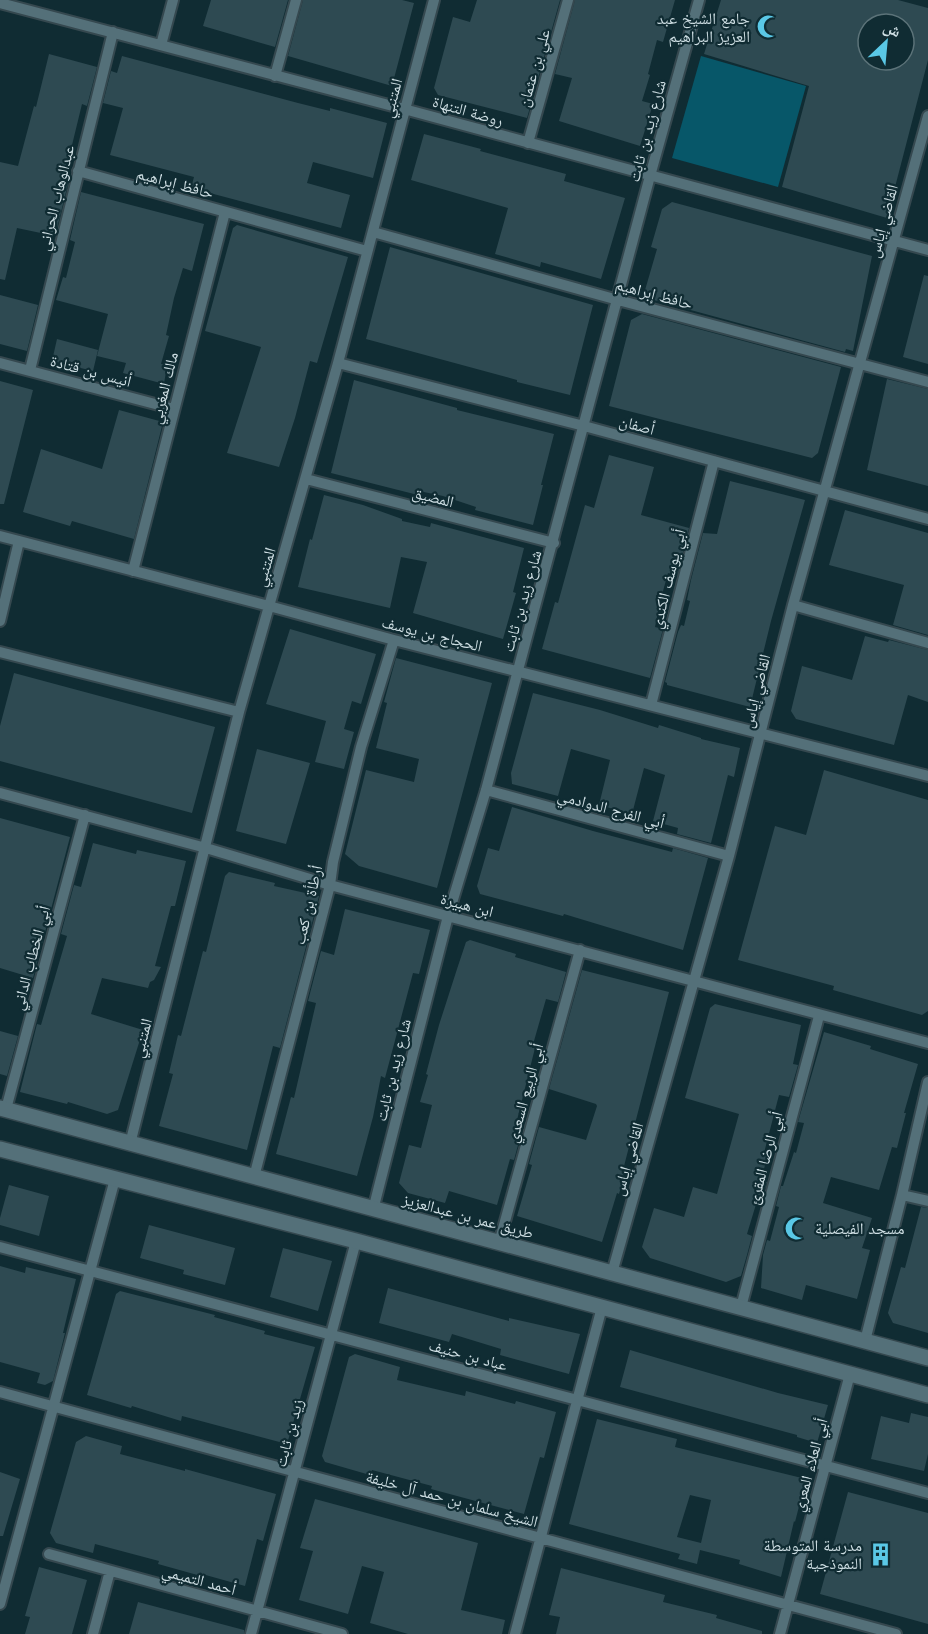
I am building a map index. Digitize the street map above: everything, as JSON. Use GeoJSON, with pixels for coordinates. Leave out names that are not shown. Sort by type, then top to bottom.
{"type":"FeatureCollection","features":[{"type":"Feature","properties":{"kind":"main road","name":"طريق عمر بن عبدالعزيز"},"geometry":{"type":"LineString","coordinates":[[3,1109],[928,1358]]}},
{"type":"Feature","properties":{"kind":"main road"},"geometry":{"type":"LineString","coordinates":[[0,1149],[356,1241],[928,1395]]}},
{"type":"Feature","properties":{"kind":"street"},"geometry":{"type":"LineString","coordinates":[[161,45],[172,0]]}},
{"type":"Feature","properties":{"kind":"street"},"geometry":{"type":"LineString","coordinates":[[275,76],[296,0]]}},
{"type":"Feature","properties":{"kind":"street","name":"المتنبي"},"geometry":{"type":"LineString","coordinates":[[130,1144],[239,712],[306,480],[434,0]]}},
{"type":"Feature","properties":{"kind":"street","name":"علي بن عثمان"},"geometry":{"type":"LineString","coordinates":[[528,143],[568,0]]}},
{"type":"Feature","properties":{"kind":"street","name":"شارع زيد بن ثابت"},"geometry":{"type":"LineString","coordinates":[[373,1210],[448,916],[486,790],[554,543],[650,176],[699,0]]}},
{"type":"Feature","properties":{"kind":"street","name":"روضة التنهاة"},"geometry":{"type":"LineString","coordinates":[[0,3],[928,250]]}},
{"type":"Feature","properties":{"kind":"street","name":"عبدالوهاب الحراني"},"geometry":{"type":"LineString","coordinates":[[30,370],[113,32]]}},
{"type":"Feature","properties":{"kind":"street","name":"القاضي إياس"},"geometry":{"type":"LineString","coordinates":[[612,1272],[729,856],[793,605],[928,119]]}},
{"type":"Feature","properties":{"kind":"street","name":"حافظ إبراهيم"},"geometry":{"type":"LineString","coordinates":[[78,171],[367,251]]}},
{"type":"Feature","properties":{"kind":"street","name":"مالك المغربي"},"geometry":{"type":"LineString","coordinates":[[133,571],[225,212]]}},
{"type":"Feature","properties":{"kind":"street","name":"حافظ إبراهيم"},"geometry":{"type":"LineString","coordinates":[[373,232],[618,300],[928,381]]}},
{"type":"Feature","properties":{"kind":"street","name":"أنيس بن قتادة"},"geometry":{"type":"LineString","coordinates":[[0,363],[174,409]]}},
{"type":"Feature","properties":{"kind":"street","name":"أصفان"},"geometry":{"type":"LineString","coordinates":[[338,363],[585,426],[928,519]]}},
{"type":"Feature","properties":{"kind":"street","name":"أبي يوسف الكندي"},"geometry":{"type":"LineString","coordinates":[[651,705],[714,461]]}},
{"type":"Feature","properties":{"kind":"street","name":"المضيق"},"geometry":{"type":"LineString","coordinates":[[306,480],[554,543]]}},
{"type":"Feature","properties":{"kind":"street","name":"الحجاج بن يوسف"},"geometry":{"type":"LineString","coordinates":[[0,536],[394,640],[928,776]]}},
{"type":"Feature","properties":{"kind":"street"},"geometry":{"type":"LineString","coordinates":[[0,621],[19,541]]}},
{"type":"Feature","properties":{"kind":"street"},"geometry":{"type":"LineString","coordinates":[[793,605],[928,643]]}},
{"type":"Feature","properties":{"kind":"street","name":"أرطأة بن كعب"},"geometry":{"type":"LineString","coordinates":[[255,1177],[330,885],[333,862],[361,747],[394,640]]}},
{"type":"Feature","properties":{"kind":"street"},"geometry":{"type":"LineString","coordinates":[[0,652],[239,712]]}},
{"type":"Feature","properties":{"kind":"street","name":"أبي الفرج الدوادمي"},"geometry":{"type":"LineString","coordinates":[[486,790],[729,856]]}},
{"type":"Feature","properties":{"kind":"street","name":"ابن هبيرة"},"geometry":{"type":"LineString","coordinates":[[0,793],[206,848],[330,885],[928,1043]]}},
{"type":"Feature","properties":{"kind":"street","name":"أبي الخطاب الداني"},"geometry":{"type":"LineString","coordinates":[[3,1109],[85,815]]}},
{"type":"Feature","properties":{"kind":"street","name":"أبي الربيع السعدي"},"geometry":{"type":"LineString","coordinates":[[499,1243],[580,951]]}},
{"type":"Feature","properties":{"kind":"street","name":"أبي الرضا المقرئ"},"geometry":{"type":"LineString","coordinates":[[741,1307],[819,1016]]}},
{"type":"Feature","properties":{"kind":"street"},"geometry":{"type":"LineString","coordinates":[[865,1341],[928,1082]]}},
{"type":"Feature","properties":{"kind":"street"},"geometry":{"type":"LineString","coordinates":[[0,1604],[115,1179]]}},
{"type":"Feature","properties":{"kind":"street"},"geometry":{"type":"LineString","coordinates":[[902,1195],[928,1201]]}},
{"type":"Feature","properties":{"kind":"street","name":"زيد بن ثابت"},"geometry":{"type":"LineString","coordinates":[[251,1634],[356,1241]]}},
{"type":"Feature","properties":{"kind":"street","name":"عباد بن حنيف"},"geometry":{"type":"LineString","coordinates":[[0,1246],[928,1493]]}},
{"type":"Feature","properties":{"kind":"street"},"geometry":{"type":"LineString","coordinates":[[515,1634],[602,1307]]}},
{"type":"Feature","properties":{"kind":"street","name":"أبي العلاء المعري"},"geometry":{"type":"LineString","coordinates":[[780,1634],[849,1374]]}},
{"type":"Feature","properties":{"kind":"street","name":"الشيخ سلمان بن حمد آل خليفة"},"geometry":{"type":"LineString","coordinates":[[0,1392],[896,1634]]}},
{"type":"Feature","properties":{"kind":"street","name":"أحمد التميمي"},"geometry":{"type":"LineString","coordinates":[[49,1554],[342,1634]]}},
{"type":"Feature","properties":{"kind":"street"},"geometry":{"type":"LineString","coordinates":[[93,1634],[110,1571]]}},
{"type":"Feature","properties":{"kind":"shaded area"},"geometry":{"type":"Polygon","coordinates":[[[701,56],[806,86],[778,187],[672,158],[701,56]]]}},
{"type":"Feature","properties":{"kind":"building"},"geometry":{"type":"Polygon","coordinates":[[[211,0],[288,0],[275,47],[203,26],[211,0]]]}},
{"type":"Feature","properties":{"kind":"building"},"geometry":{"type":"Polygon","coordinates":[[[303,0],[402,0],[414,3],[392,86],[288,56],[303,0]]]}},
{"type":"Feature","properties":{"kind":"building"},"geometry":{"type":"Polygon","coordinates":[[[477,0],[560,0],[527,118],[438,95],[434,88],[453,17],[470,22],[477,0]]]}},
{"type":"Feature","properties":{"kind":"building"},"geometry":{"type":"Polygon","coordinates":[[[575,0],[675,0],[663,42],[657,40],[648,74],[650,75],[642,101],[653,104],[640,146],[559,121],[572,78],[555,74],[575,0]]]}},
{"type":"Feature","properties":{"kind":"building"},"geometry":{"type":"Polygon","coordinates":[[[721,0],[898,0],[928,8],[928,60],[887,218],[782,187],[809,86],[704,54],[721,0]]]}},
{"type":"Feature","properties":{"kind":"building"},"geometry":{"type":"Polygon","coordinates":[[[49,54],[97,67],[87,106],[82,104],[64,178],[69,180],[55,236],[17,228],[5,280],[0,279],[0,162],[18,166],[49,54]]]}},
{"type":"Feature","properties":{"kind":"building"},"geometry":{"type":"Polygon","coordinates":[[[122,56],[298,103],[330,111],[330,108],[387,123],[373,178],[313,162],[307,183],[350,195],[341,228],[191,188],[194,177],[110,155],[123,108],[103,103],[111,71],[117,73],[122,56]]]}},
{"type":"Feature","properties":{"kind":"building"},"geometry":{"type":"Polygon","coordinates":[[[424,134],[566,174],[564,181],[625,198],[601,279],[541,262],[540,267],[495,254],[508,208],[411,180],[424,134]]]}},
{"type":"Feature","properties":{"kind":"building"},"geometry":{"type":"Polygon","coordinates":[[[81,192],[204,224],[192,271],[183,268],[174,298],[166,335],[169,336],[161,364],[167,365],[164,384],[123,373],[126,363],[97,356],[108,314],[56,300],[63,277],[66,278],[75,242],[70,240],[81,192]]]}},
{"type":"Feature","properties":{"kind":"building"},"geometry":{"type":"Polygon","coordinates":[[[672,202],[872,256],[853,351],[846,349],[845,352],[643,297],[657,249],[651,247],[662,209],[672,202]]]}},
{"type":"Feature","properties":{"kind":"building"},"geometry":{"type":"Polygon","coordinates":[[[237,225],[348,257],[317,363],[310,361],[279,467],[227,453],[261,347],[205,331],[233,228],[237,225]]]}},
{"type":"Feature","properties":{"kind":"building"},"geometry":{"type":"Polygon","coordinates":[[[390,247],[593,305],[570,395],[366,339],[390,247]]]}},
{"type":"Feature","properties":{"kind":"building"},"geometry":{"type":"Polygon","coordinates":[[[924,275],[928,276],[928,364],[903,357],[924,275]]]}},
{"type":"Feature","properties":{"kind":"building"},"geometry":{"type":"Polygon","coordinates":[[[0,295],[38,305],[27,351],[0,344],[0,295]]]}},
{"type":"Feature","properties":{"kind":"building"},"geometry":{"type":"Polygon","coordinates":[[[642,314],[841,367],[818,453],[812,458],[609,406],[631,320],[642,314]]]}},
{"type":"Feature","properties":{"kind":"building"},"geometry":{"type":"Polygon","coordinates":[[[57,339],[98,350],[93,371],[52,361],[57,339]]]}},
{"type":"Feature","properties":{"kind":"building"},"geometry":{"type":"Polygon","coordinates":[[[887,379],[928,389],[928,486],[867,470],[887,379]]]}},
{"type":"Feature","properties":{"kind":"building"},"geometry":{"type":"Polygon","coordinates":[[[354,380],[457,408],[457,410],[554,434],[533,525],[475,510],[476,507],[443,496],[419,491],[418,495],[331,473],[354,380]]]}},
{"type":"Feature","properties":{"kind":"building"},"geometry":{"type":"Polygon","coordinates":[[[0,381],[33,390],[4,504],[0,504],[0,381]]]}},
{"type":"Feature","properties":{"kind":"building"},"geometry":{"type":"Polygon","coordinates":[[[119,410],[163,422],[134,539],[72,521],[70,526],[23,512],[41,449],[102,469],[119,410]]]}},
{"type":"Feature","properties":{"kind":"building"},"geometry":{"type":"Polygon","coordinates":[[[609,455],[654,467],[641,515],[689,528],[677,576],[668,573],[660,602],[655,627],[663,629],[650,678],[542,649],[555,602],[558,603],[585,505],[594,508],[609,455]]]}},
{"type":"Feature","properties":{"kind":"building"},"geometry":{"type":"Polygon","coordinates":[[[730,481],[805,500],[750,707],[667,685],[665,682],[678,632],[681,625],[684,626],[690,601],[687,600],[691,580],[703,533],[717,534],[730,481]]]}},
{"type":"Feature","properties":{"kind":"building"},"geometry":{"type":"Polygon","coordinates":[[[324,495],[363,505],[402,519],[402,521],[430,527],[431,523],[524,548],[513,592],[516,593],[503,639],[413,613],[427,562],[401,557],[390,608],[298,587],[324,495]]]}},
{"type":"Feature","properties":{"kind":"building"},"geometry":{"type":"Polygon","coordinates":[[[845,510],[928,533],[928,635],[893,625],[904,585],[829,565],[845,510]]]}},
{"type":"Feature","properties":{"kind":"building"},"geometry":{"type":"Polygon","coordinates":[[[290,629],[376,654],[361,704],[352,701],[344,729],[354,732],[344,769],[315,762],[326,721],[266,704],[290,629]]]}},
{"type":"Feature","properties":{"kind":"building"},"geometry":{"type":"Polygon","coordinates":[[[865,636],[928,650],[928,702],[908,695],[894,745],[796,719],[791,711],[802,666],[852,680],[865,636]]]}},
{"type":"Feature","properties":{"kind":"building"},"geometry":{"type":"Polygon","coordinates":[[[396,658],[492,683],[437,888],[359,866],[345,854],[366,770],[414,782],[419,759],[376,748],[387,703],[384,702],[396,658]]]}},
{"type":"Feature","properties":{"kind":"building"},"geometry":{"type":"Polygon","coordinates":[[[14,673],[215,727],[192,813],[0,761],[0,726],[14,673]]]}},
{"type":"Feature","properties":{"kind":"building"},"geometry":{"type":"Polygon","coordinates":[[[533,693],[740,748],[734,777],[728,775],[711,843],[677,834],[678,828],[653,821],[665,775],[644,768],[632,814],[599,805],[610,760],[571,749],[558,796],[512,784],[511,773],[533,693]]]}},
{"type":"Feature","properties":{"kind":"building"},"geometry":{"type":"Polygon","coordinates":[[[257,749],[310,763],[286,844],[236,831],[257,749]]]}},
{"type":"Feature","properties":{"kind":"building"},"geometry":{"type":"Polygon","coordinates":[[[824,770],[928,800],[928,1011],[922,1015],[833,990],[834,986],[738,960],[775,826],[806,835],[824,770]]]}},
{"type":"Feature","properties":{"kind":"building"},"geometry":{"type":"Polygon","coordinates":[[[512,807],[672,852],[673,848],[708,858],[683,950],[564,914],[563,916],[480,894],[477,886],[488,848],[499,851],[512,807]]]}},
{"type":"Feature","properties":{"kind":"building"},"geometry":{"type":"Polygon","coordinates":[[[0,818],[70,837],[33,978],[0,968],[0,818]]]}},
{"type":"Feature","properties":{"kind":"building"},"geometry":{"type":"Polygon","coordinates":[[[93,843],[136,854],[137,850],[186,861],[175,906],[171,906],[155,966],[161,967],[154,980],[150,982],[148,988],[102,978],[91,1014],[143,1030],[118,1110],[107,1114],[68,1102],[67,1104],[20,1092],[37,1024],[41,1025],[67,936],[61,934],[74,885],[81,887],[93,843]]]}},
{"type":"Feature","properties":{"kind":"building"},"geometry":{"type":"Polygon","coordinates":[[[229,872],[275,883],[274,886],[319,896],[280,1048],[273,1046],[247,1150],[159,1126],[173,1074],[169,1073],[178,1035],[181,1036],[203,951],[206,952],[225,876],[229,872]]]}},
{"type":"Feature","properties":{"kind":"building"},"geometry":{"type":"Polygon","coordinates":[[[345,909],[430,930],[419,974],[413,973],[385,1078],[381,1076],[357,1176],[276,1154],[291,1097],[294,1098],[316,1003],[308,1001],[321,951],[334,955],[345,909]]]}},
{"type":"Feature","properties":{"kind":"building"},"geometry":{"type":"Polygon","coordinates":[[[470,940],[516,954],[515,957],[566,972],[558,1002],[546,999],[532,1048],[535,1048],[514,1132],[521,1134],[514,1160],[510,1159],[497,1205],[449,1191],[445,1203],[408,1193],[399,1183],[409,1145],[421,1148],[432,1105],[420,1102],[428,1075],[426,1074],[457,969],[466,942],[470,940]]]}},
{"type":"Feature","properties":{"kind":"building"},"geometry":{"type":"Polygon","coordinates":[[[582,970],[669,992],[623,1170],[625,1171],[619,1194],[617,1193],[602,1242],[517,1216],[532,1165],[529,1164],[539,1127],[586,1140],[597,1106],[549,1089],[582,970]]]}},
{"type":"Feature","properties":{"kind":"building"},"geometry":{"type":"Polygon","coordinates":[[[715,1004],[801,1025],[793,1064],[798,1065],[789,1097],[779,1095],[764,1153],[768,1154],[761,1180],[767,1182],[761,1202],[757,1201],[747,1234],[752,1236],[741,1276],[726,1282],[650,1258],[642,1247],[654,1208],[684,1217],[693,1187],[717,1194],[739,1114],[685,1098],[710,1008],[715,1004]]]}},
{"type":"Feature","properties":{"kind":"building"},"geometry":{"type":"Polygon","coordinates":[[[0,1031],[18,1036],[7,1076],[0,1074],[0,1031]]]}},
{"type":"Feature","properties":{"kind":"building"},"geometry":{"type":"Polygon","coordinates":[[[824,1032],[871,1046],[870,1049],[918,1064],[897,1148],[892,1147],[879,1190],[831,1177],[823,1203],[872,1218],[862,1248],[870,1250],[857,1299],[806,1285],[802,1300],[761,1288],[763,1255],[767,1240],[770,1241],[779,1207],[776,1206],[781,1186],[783,1186],[794,1152],[796,1153],[804,1123],[798,1122],[824,1032]]]}},
{"type":"Feature","properties":{"kind":"building"},"geometry":{"type":"Polygon","coordinates":[[[9,1185],[49,1196],[39,1236],[0,1225],[9,1185]]]}},
{"type":"Feature","properties":{"kind":"building"},"geometry":{"type":"Polygon","coordinates":[[[921,1207],[928,1208],[928,1333],[893,1323],[888,1313],[901,1267],[905,1268],[921,1207]]]}},
{"type":"Feature","properties":{"kind":"building"},"geometry":{"type":"Polygon","coordinates":[[[149,1225],[235,1248],[225,1285],[183,1274],[184,1270],[140,1258],[149,1225]]]}},
{"type":"Feature","properties":{"kind":"building"},"geometry":{"type":"Polygon","coordinates":[[[283,1248],[332,1261],[318,1311],[270,1297],[283,1248]]]}},
{"type":"Feature","properties":{"kind":"building"},"geometry":{"type":"Polygon","coordinates":[[[0,1266],[25,1273],[26,1267],[76,1279],[53,1381],[45,1385],[37,1383],[40,1373],[0,1362],[0,1266]]]}},
{"type":"Feature","properties":{"kind":"building"},"geometry":{"type":"Polygon","coordinates":[[[388,1288],[509,1321],[509,1318],[580,1334],[569,1374],[500,1355],[501,1349],[452,1334],[449,1342],[379,1323],[388,1288]]]}},
{"type":"Feature","properties":{"kind":"building"},"geometry":{"type":"Polygon","coordinates":[[[120,1291],[215,1315],[214,1317],[265,1331],[264,1334],[315,1347],[287,1444],[182,1416],[181,1421],[87,1395],[116,1294],[120,1291]]]}},
{"type":"Feature","properties":{"kind":"building"},"geometry":{"type":"Polygon","coordinates":[[[630,1350],[778,1393],[828,1405],[817,1443],[797,1437],[797,1435],[620,1387],[630,1350]]]}},
{"type":"Feature","properties":{"kind":"building"},"geometry":{"type":"Polygon","coordinates":[[[355,1354],[400,1367],[397,1380],[465,1396],[466,1391],[515,1404],[516,1401],[556,1412],[544,1458],[540,1457],[524,1514],[431,1489],[432,1486],[372,1470],[370,1475],[325,1462],[322,1456],[349,1357],[355,1354]]]}},
{"type":"Feature","properties":{"kind":"building"},"geometry":{"type":"Polygon","coordinates":[[[911,1413],[928,1417],[928,1454],[924,1471],[871,1459],[881,1416],[909,1423],[911,1413]]]}},
{"type":"Feature","properties":{"kind":"building"},"geometry":{"type":"Polygon","coordinates":[[[597,1419],[677,1439],[675,1447],[806,1479],[781,1577],[739,1564],[740,1560],[700,1550],[697,1564],[678,1559],[680,1554],[569,1524],[597,1419]],[[690,1495],[677,1537],[701,1543],[711,1500],[690,1495]]]}},
{"type":"Feature","properties":{"kind":"building"},"geometry":{"type":"Polygon","coordinates":[[[86,1436],[122,1446],[120,1454],[276,1494],[263,1541],[257,1539],[245,1586],[158,1564],[159,1561],[95,1544],[93,1553],[56,1543],[50,1533],[76,1442],[86,1436]]]}},
{"type":"Feature","properties":{"kind":"building"},"geometry":{"type":"Polygon","coordinates":[[[0,1472],[20,1479],[3,1536],[0,1536],[0,1472]]]}},
{"type":"Feature","properties":{"kind":"building","name":"مدرسة المتوسطة النموذجية"},"geometry":{"type":"Polygon","coordinates":[[[848,1492],[928,1513],[928,1624],[820,1594],[848,1492]]]}},
{"type":"Feature","properties":{"kind":"building"},"geometry":{"type":"Polygon","coordinates":[[[315,1499],[478,1543],[461,1610],[505,1620],[502,1634],[408,1634],[370,1623],[384,1572],[362,1566],[348,1614],[299,1600],[313,1551],[300,1548],[315,1499]]]}},
{"type":"Feature","properties":{"kind":"building"},"geometry":{"type":"Polygon","coordinates":[[[39,1567],[87,1580],[72,1634],[25,1634],[30,1617],[25,1616],[39,1567]]]}},
{"type":"Feature","properties":{"kind":"building"},"geometry":{"type":"Polygon","coordinates":[[[561,1568],[665,1595],[663,1602],[717,1615],[716,1618],[762,1631],[762,1634],[556,1634],[560,1617],[549,1615],[561,1568]]]}},
{"type":"Feature","properties":{"kind":"building"},"geometry":{"type":"Polygon","coordinates":[[[138,1602],[244,1630],[244,1634],[129,1634],[138,1602]]]}},
{"type":"Feature","properties":{"kind":"place","name":"جامع الشيخ عبد العزيز البراهيم"},"geometry":{"type":"Point","coordinates":[768,27]}},
{"type":"Feature","properties":{"kind":"place","name":"مسجد الفيصلية"},"geometry":{"type":"Point","coordinates":[797,1228]}},
{"type":"Feature","properties":{"kind":"place","name":"مدرسة المتوسطة النموذجية"},"geometry":{"type":"Point","coordinates":[880,1554]}}]}
